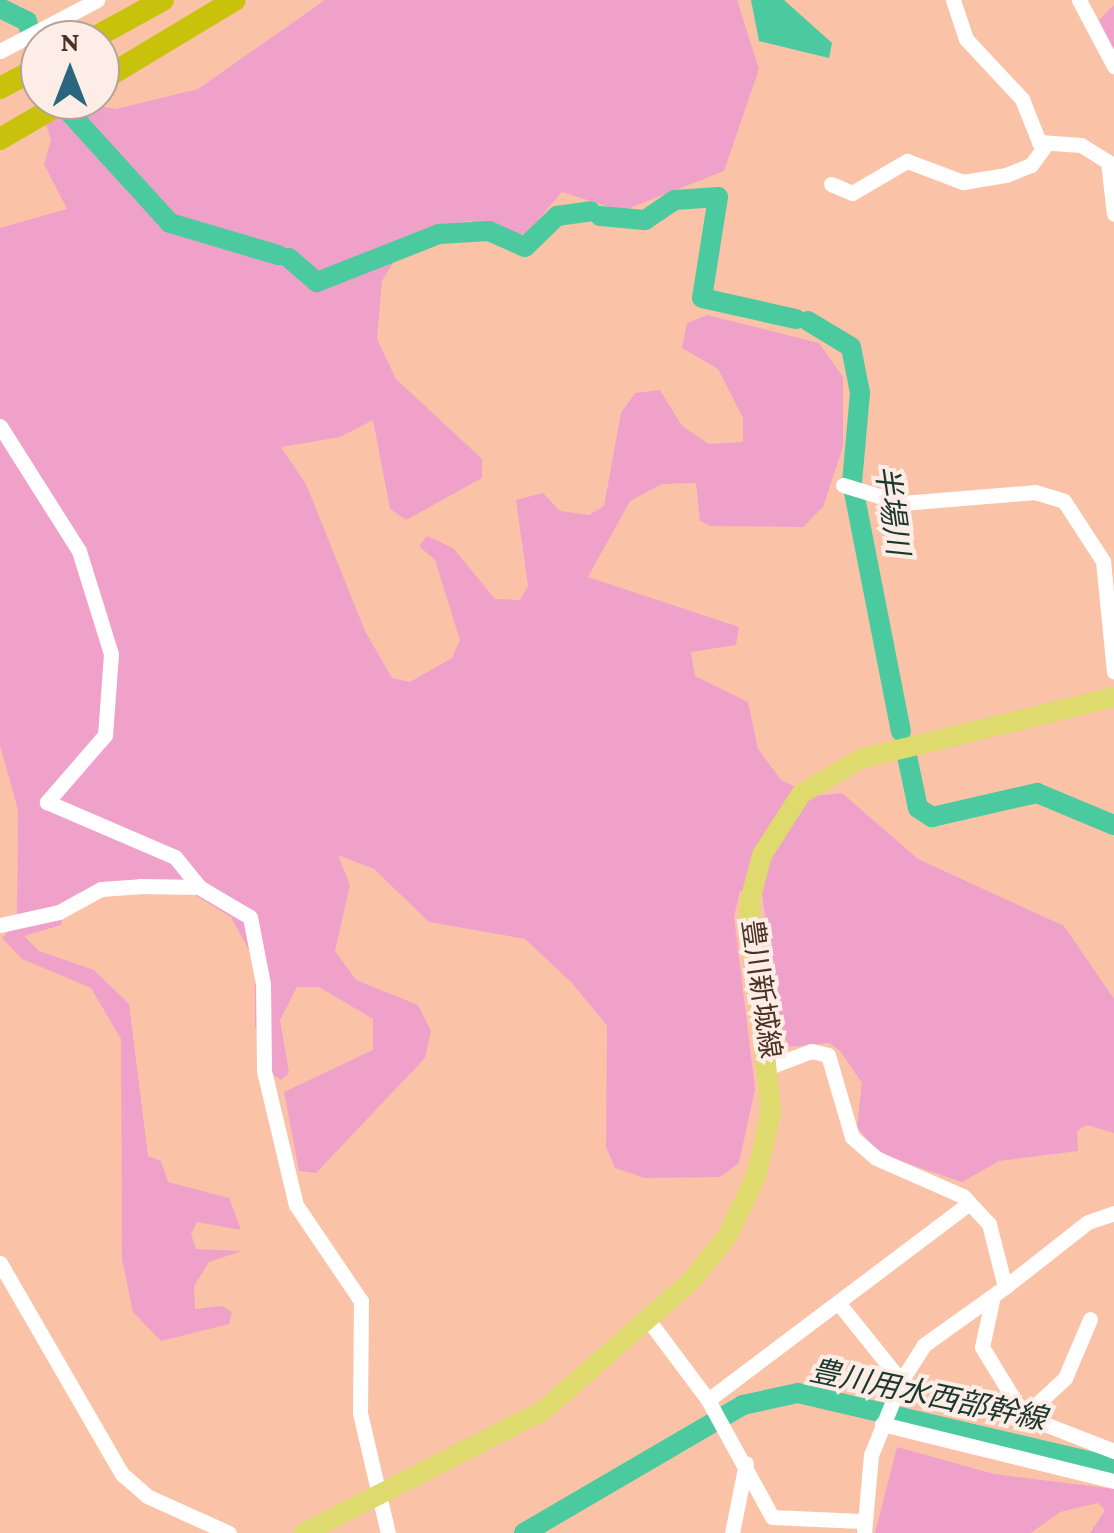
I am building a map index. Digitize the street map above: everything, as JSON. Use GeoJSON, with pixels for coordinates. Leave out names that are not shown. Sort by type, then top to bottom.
{"type":"FeatureCollection","features":[{"type":"Feature","properties":{"kind":"highway"},"geometry":{"type":"LineString","coordinates":[[120,24],[163,0]]}},
{"type":"Feature","properties":{"kind":"highway"},"geometry":{"type":"LineString","coordinates":[[120,68],[235,0]]}},
{"type":"Feature","properties":{"kind":"highway"},"geometry":{"type":"LineString","coordinates":[[9,134],[33,120]]}},
{"type":"Feature","properties":{"kind":"main road","name":"豊川新城線"},"geometry":{"type":"LineString","coordinates":[[304,1533],[544,1410],[649,1320],[714,1255],[744,1207],[765,1148],[772,1066],[750,904],[762,855],[801,794],[860,759],[1114,697]]}},
{"type":"Feature","properties":{"kind":"street"},"geometry":{"type":"LineString","coordinates":[[5,48],[96,0]]}},
{"type":"Feature","properties":{"kind":"street"},"geometry":{"type":"LineString","coordinates":[[954,0],[966,39],[1022,99],[1045,146]]}},
{"type":"Feature","properties":{"kind":"street"},"geometry":{"type":"LineString","coordinates":[[1079,0],[1114,66]]}},
{"type":"Feature","properties":{"kind":"street"},"geometry":{"type":"LineString","coordinates":[[1114,143],[1108,162],[1114,214]]}},
{"type":"Feature","properties":{"kind":"street"},"geometry":{"type":"LineString","coordinates":[[1045,146],[1082,145],[1108,162]]}},
{"type":"Feature","properties":{"kind":"street"},"geometry":{"type":"LineString","coordinates":[[831,184],[852,194],[907,161],[963,182],[1006,175],[1031,166],[1045,146]]}},
{"type":"Feature","properties":{"kind":"street"},"geometry":{"type":"LineString","coordinates":[[0,426],[79,551],[110,644],[106,735],[47,802],[175,857],[199,887],[250,917],[264,1071],[296,1206],[361,1301],[360,1414],[388,1533]]}},
{"type":"Feature","properties":{"kind":"street"},"geometry":{"type":"LineString","coordinates":[[849,485],[902,503],[1035,492],[1064,501],[1102,561],[1114,671]]}},
{"type":"Feature","properties":{"kind":"street"},"geometry":{"type":"LineString","coordinates":[[0,926],[59,912],[102,889],[199,887]]}},
{"type":"Feature","properties":{"kind":"street"},"geometry":{"type":"LineString","coordinates":[[772,1066],[821,1050],[862,1148],[968,1204],[989,1224],[999,1292],[982,1347],[1024,1416],[1114,1451]]}},
{"type":"Feature","properties":{"kind":"street"},"geometry":{"type":"LineString","coordinates":[[710,1405],[968,1204]]}},
{"type":"Feature","properties":{"kind":"street"},"geometry":{"type":"LineString","coordinates":[[649,1320],[710,1405],[746,1463],[772,1517],[862,1527],[889,1403],[924,1345],[1088,1222],[1114,1214]]}},
{"type":"Feature","properties":{"kind":"street"},"geometry":{"type":"LineString","coordinates":[[0,1263],[122,1474],[148,1496],[229,1533]]}},
{"type":"Feature","properties":{"kind":"street"},"geometry":{"type":"LineString","coordinates":[[840,1305],[900,1380]]}},
{"type":"Feature","properties":{"kind":"street"},"geometry":{"type":"LineString","coordinates":[[1024,1416],[1066,1378],[1090,1320]]}},
{"type":"Feature","properties":{"kind":"street"},"geometry":{"type":"LineString","coordinates":[[883,1422],[1114,1481]]}},
{"type":"Feature","properties":{"kind":"street"},"geometry":{"type":"LineString","coordinates":[[732,1533],[746,1463]]}},
{"type":"Feature","properties":{"kind":"shaded area"},"geometry":{"type":"Polygon","coordinates":[[[325,0],[737,0],[759,69],[724,171],[622,211],[562,192],[525,235],[469,221],[431,229],[408,239],[382,281],[377,339],[396,379],[482,459],[482,478],[406,520],[390,509],[373,420],[340,437],[281,447],[306,484],[365,631],[392,678],[410,682],[452,658],[460,640],[435,560],[419,546],[427,536],[453,548],[495,599],[520,600],[528,586],[516,500],[543,493],[560,511],[589,515],[604,506],[621,413],[635,393],[660,390],[682,426],[709,444],[743,442],[743,418],[718,369],[682,348],[687,323],[707,315],[819,343],[843,377],[843,447],[823,507],[803,527],[710,526],[700,521],[696,483],[662,484],[630,501],[588,577],[739,627],[736,645],[691,652],[695,676],[748,702],[758,749],[781,780],[814,796],[842,793],[918,859],[1064,926],[1114,999],[1114,1133],[1087,1125],[1077,1131],[1078,1151],[999,1161],[962,1182],[879,1154],[857,1127],[862,1083],[840,1051],[829,1043],[790,1047],[783,1035],[762,894],[740,891],[734,917],[755,1089],[739,1163],[720,1177],[645,1178],[615,1168],[606,1147],[607,1026],[573,984],[525,939],[429,922],[374,869],[338,855],[350,885],[335,951],[356,980],[418,1005],[431,1031],[425,1058],[316,1173],[299,1171],[284,1092],[373,1050],[373,1019],[319,987],[297,987],[280,1020],[289,1073],[281,1080],[269,1072],[255,1026],[255,961],[231,917],[187,890],[135,882],[67,903],[61,925],[24,936],[39,951],[94,970],[129,1004],[148,1156],[161,1161],[168,1182],[229,1198],[241,1230],[197,1222],[191,1234],[196,1249],[242,1251],[209,1262],[194,1286],[195,1309],[222,1306],[232,1312],[229,1324],[161,1341],[133,1312],[122,1259],[121,1039],[91,988],[22,959],[2,938],[17,923],[18,810],[0,745],[0,228],[67,209],[44,164],[51,140],[44,120],[120,120],[120,108],[198,89],[325,0]]]}},
{"type":"Feature","properties":{"kind":"shaded area"},"geometry":{"type":"Polygon","coordinates":[[[751,0],[784,0],[832,43],[829,58],[759,41],[751,0]]]}},
{"type":"Feature","properties":{"kind":"shaded area"},"geometry":{"type":"Polygon","coordinates":[[[1114,5],[1114,52],[1099,20],[1114,5]]]}},
{"type":"Feature","properties":{"kind":"shaded area"},"geometry":{"type":"Polygon","coordinates":[[[897,1447],[994,1474],[1114,1489],[1114,1533],[1090,1533],[1105,1510],[1098,1503],[1060,1512],[1031,1533],[875,1533],[897,1447]]]}},
{"type":"Feature","properties":{"kind":"waterway","name":"半場川"},"geometry":{"type":"LineString","coordinates":[[0,8],[25,20]]}},
{"type":"Feature","properties":{"kind":"waterway","name":"半場川"},"geometry":{"type":"LineString","coordinates":[[76,120],[170,223],[278,255]]}},
{"type":"Feature","properties":{"kind":"waterway","name":"半場川"},"geometry":{"type":"LineString","coordinates":[[600,216],[645,220],[675,200],[718,197],[702,298],[796,319]]}},
{"type":"Feature","properties":{"kind":"waterway","name":"半場川"},"geometry":{"type":"LineString","coordinates":[[289,258],[317,282],[439,234],[489,231],[525,247],[557,216],[591,211]]}},
{"type":"Feature","properties":{"kind":"waterway","name":"半場川"},"geometry":{"type":"LineString","coordinates":[[808,321],[851,347],[860,393],[852,482],[901,731]]}},
{"type":"Feature","properties":{"kind":"waterway","name":"半場川"},"geometry":{"type":"LineString","coordinates":[[907,756],[918,808],[932,817],[1037,793],[1114,825]]}},
{"type":"Feature","properties":{"kind":"waterway","name":"豊川用水西部幹線"},"geometry":{"type":"LineString","coordinates":[[524,1533],[743,1405],[798,1393],[1114,1467]]}}]}
